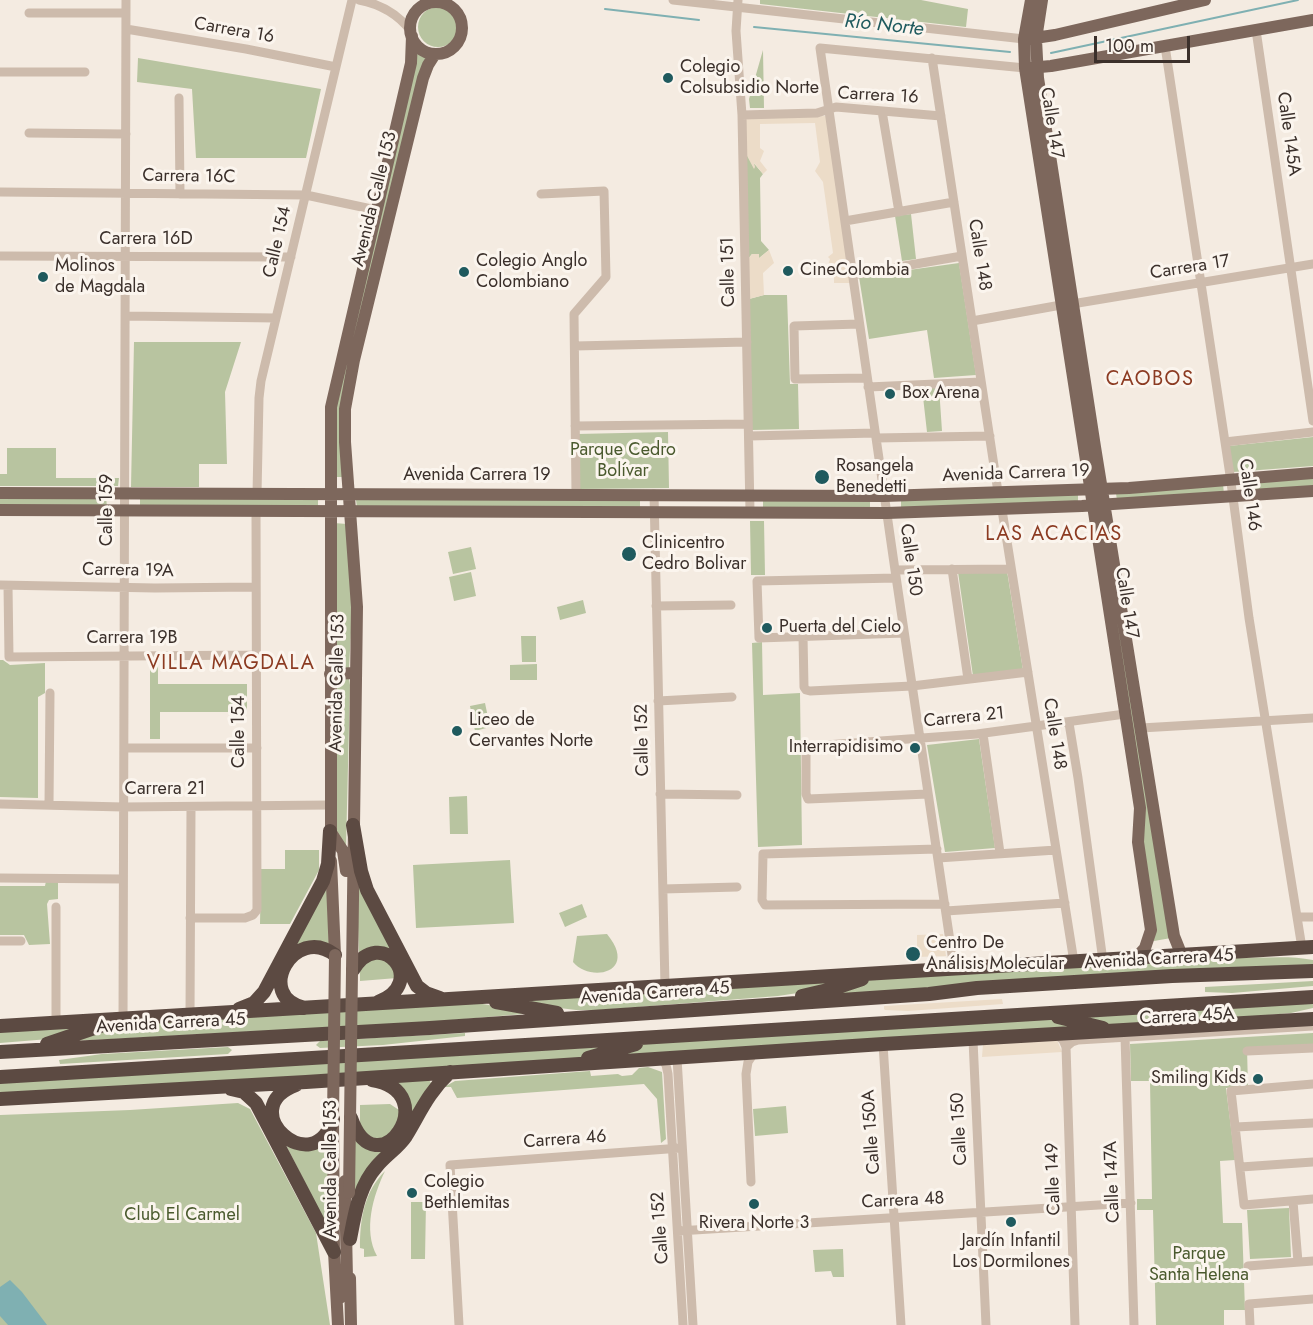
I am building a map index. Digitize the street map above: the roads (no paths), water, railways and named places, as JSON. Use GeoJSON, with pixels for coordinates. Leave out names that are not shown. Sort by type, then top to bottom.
{"type":"FeatureCollection","features":[{"type":"Feature","properties":{"kind":"highway"},"geometry":{"type":"LineString","coordinates":[[353,825],[361,871],[367,890],[415,982],[422,991],[447,1000]]}},
{"type":"Feature","properties":{"kind":"highway"},"geometry":{"type":"LineString","coordinates":[[223,1014],[247,1007],[264,993],[323,881],[328,864],[330,831]]}},
{"type":"Feature","properties":{"kind":"highway"},"geometry":{"type":"LineString","coordinates":[[306,1008],[299,1007],[288,999],[281,988],[281,975],[287,961],[303,949],[317,947],[326,949],[335,955]]}},
{"type":"Feature","properties":{"kind":"highway","name":"Avenida Carrera 45"},"geometry":{"type":"LineString","coordinates":[[0,1026],[884,972],[1255,951],[1309,951]]}},
{"type":"Feature","properties":{"kind":"highway"},"geometry":{"type":"LineString","coordinates":[[353,970],[364,956],[378,952],[385,953],[397,963],[401,977],[396,991],[387,999],[371,1005]]}},
{"type":"Feature","properties":{"kind":"highway"},"geometry":{"type":"LineString","coordinates":[[761,1005],[832,989],[884,972]]}},
{"type":"Feature","properties":{"kind":"highway","name":"Avenida Carrera 45"},"geometry":{"type":"LineString","coordinates":[[0,1052],[430,1028],[929,994],[977,988],[1161,977],[1313,972]]}},
{"type":"Feature","properties":{"kind":"highway"},"geometry":{"type":"LineString","coordinates":[[0,1077],[1313,997]]}},
{"type":"Feature","properties":{"kind":"highway"},"geometry":{"type":"LineString","coordinates":[[478,998],[580,1017]]}},
{"type":"Feature","properties":{"kind":"highway"},"geometry":{"type":"LineString","coordinates":[[1277,1021],[1313,1012]]}},
{"type":"Feature","properties":{"kind":"highway"},"geometry":{"type":"LineString","coordinates":[[1037,1014],[1126,1034]]}},
{"type":"Feature","properties":{"kind":"highway"},"geometry":{"type":"LineString","coordinates":[[24,1051],[123,1019]]}},
{"type":"Feature","properties":{"kind":"highway"},"geometry":{"type":"LineString","coordinates":[[0,1100],[883,1044],[1057,1035],[1126,1034],[1313,1019]]}},
{"type":"Feature","properties":{"kind":"highway"},"geometry":{"type":"LineString","coordinates":[[563,1065],[663,1036]]}},
{"type":"Feature","properties":{"kind":"highway"},"geometry":{"type":"LineString","coordinates":[[350,1239],[358,1201],[369,1176],[402,1141],[434,1088],[450,1072]]}},
{"type":"Feature","properties":{"kind":"highway"},"geometry":{"type":"LineString","coordinates":[[351,1118],[366,1142],[379,1145],[396,1137],[405,1119],[403,1100],[393,1088],[379,1081],[358,1079]]}},
{"type":"Feature","properties":{"kind":"highway"},"geometry":{"type":"LineString","coordinates":[[306,1082],[282,1092],[274,1104],[272,1116],[280,1134],[290,1141],[309,1144],[321,1139],[328,1131],[333,1119]]}},
{"type":"Feature","properties":{"kind":"highway"},"geometry":{"type":"LineString","coordinates":[[214,1087],[239,1090],[256,1103],[334,1252]]}},
{"type":"Feature","properties":{"kind":"main road"},"geometry":{"type":"LineString","coordinates":[[458,0],[462,25],[462,32],[457,44],[447,52],[435,54],[422,50],[411,33],[415,14],[425,3],[446,5],[456,12],[462,25]]}},
{"type":"Feature","properties":{"kind":"main road","name":"Calle 147"},"geometry":{"type":"LineString","coordinates":[[1031,0],[1031,68],[1110,582],[1125,714],[1140,808],[1138,842],[1151,924],[1148,942],[1135,959]]}},
{"type":"Feature","properties":{"kind":"main road","name":"Calle 147"},"geometry":{"type":"LineString","coordinates":[[1030,39],[1042,0]]}},
{"type":"Feature","properties":{"kind":"main road"},"geometry":{"type":"LineString","coordinates":[[1030,39],[1205,0]]}},
{"type":"Feature","properties":{"kind":"main road"},"geometry":{"type":"LineString","coordinates":[[1031,68],[1313,20]]}},
{"type":"Feature","properties":{"kind":"main road","name":"Avenida Calle 153"},"geometry":{"type":"LineString","coordinates":[[351,1325],[350,1239],[333,1119],[335,955],[330,831],[332,399],[411,63],[411,33]]}},
{"type":"Feature","properties":{"kind":"main road","name":"Avenida Calle 153"},"geometry":{"type":"LineString","coordinates":[[338,1304],[347,1279],[342,1193],[357,607],[345,425],[349,383],[423,79],[435,54]]}},
{"type":"Feature","properties":{"kind":"main road","name":"Avenida Carrera 19"},"geometry":{"type":"LineString","coordinates":[[0,494],[884,496],[1095,489],[1313,473]]}},
{"type":"Feature","properties":{"kind":"main road","name":"Avenida Carrera 19"},"geometry":{"type":"LineString","coordinates":[[0,510],[886,513],[1098,506],[1313,491]]}},
{"type":"Feature","properties":{"kind":"main road","name":"Calle 147"},"geometry":{"type":"LineString","coordinates":[[1110,582],[1141,728],[1174,936],[1182,956]]}},
{"type":"Feature","properties":{"kind":"main road"},"geometry":{"type":"LineString","coordinates":[[330,674],[356,673]]}},
{"type":"Feature","properties":{"kind":"main road","name":"Avenida Calle 153"},"geometry":{"type":"LineString","coordinates":[[330,831],[345,856],[350,898],[353,970],[351,1118],[334,1252],[338,1325]]}},
{"type":"Feature","properties":{"kind":"street","name":"Calle 159"},"geometry":{"type":"LineString","coordinates":[[123,1019],[126,0]]}},
{"type":"Feature","properties":{"kind":"street","name":"Calle 154"},"geometry":{"type":"LineString","coordinates":[[257,494],[259,398],[352,0]]}},
{"type":"Feature","properties":{"kind":"street"},"geometry":{"type":"LineString","coordinates":[[359,0],[384,8],[400,19],[411,33]]}},
{"type":"Feature","properties":{"kind":"street"},"geometry":{"type":"LineString","coordinates":[[673,0],[741,4],[1030,39]]}},
{"type":"Feature","properties":{"kind":"street","name":"Calle 151"},"geometry":{"type":"LineString","coordinates":[[741,4],[736,31],[742,115],[750,511]]}},
{"type":"Feature","properties":{"kind":"street"},"geometry":{"type":"LineString","coordinates":[[29,13],[126,13]]}},
{"type":"Feature","properties":{"kind":"street","name":"Carrera 16"},"geometry":{"type":"LineString","coordinates":[[126,28],[336,67]]}},
{"type":"Feature","properties":{"kind":"street","name":"Calle 145A"},"geometry":{"type":"LineString","coordinates":[[1256,30],[1313,421]]}},
{"type":"Feature","properties":{"kind":"street","name":"Calle 146"},"geometry":{"type":"LineString","coordinates":[[1165,46],[1297,918],[1309,951]]}},
{"type":"Feature","properties":{"kind":"street","name":"Calle 150"},"geometry":{"type":"LineString","coordinates":[[932,58],[820,48],[954,969]]}},
{"type":"Feature","properties":{"kind":"street"},"geometry":{"type":"LineString","coordinates":[[932,58],[1031,68]]}},
{"type":"Feature","properties":{"kind":"street","name":"Calle 148"},"geometry":{"type":"LineString","coordinates":[[932,58],[998,492]]}},
{"type":"Feature","properties":{"kind":"street"},"geometry":{"type":"LineString","coordinates":[[0,72],[85,72]]}},
{"type":"Feature","properties":{"kind":"street"},"geometry":{"type":"LineString","coordinates":[[179,98],[180,194]]}},
{"type":"Feature","properties":{"kind":"street","name":"Carrera 16"},"geometry":{"type":"LineString","coordinates":[[742,115],[818,113],[836,107],[941,116]]}},
{"type":"Feature","properties":{"kind":"street"},"geometry":{"type":"LineString","coordinates":[[882,111],[899,212]]}},
{"type":"Feature","properties":{"kind":"street"},"geometry":{"type":"LineString","coordinates":[[28,133],[126,134]]}},
{"type":"Feature","properties":{"kind":"street"},"geometry":{"type":"LineString","coordinates":[[541,194],[604,191],[606,277],[574,314],[576,494]]}},
{"type":"Feature","properties":{"kind":"street","name":"Carrera 16C"},"geometry":{"type":"LineString","coordinates":[[0,192],[306,195],[376,210]]}},
{"type":"Feature","properties":{"kind":"street"},"geometry":{"type":"LineString","coordinates":[[845,221],[954,202]]}},
{"type":"Feature","properties":{"kind":"street","name":"Carrera 16D"},"geometry":{"type":"LineString","coordinates":[[0,256],[291,257]]}},
{"type":"Feature","properties":{"kind":"street"},"geometry":{"type":"LineString","coordinates":[[852,275],[962,256]]}},
{"type":"Feature","properties":{"kind":"street","name":"Carrera 17"},"geometry":{"type":"LineString","coordinates":[[972,321],[1313,264]]}},
{"type":"Feature","properties":{"kind":"street"},"geometry":{"type":"LineString","coordinates":[[125,316],[276,318]]}},
{"type":"Feature","properties":{"kind":"street"},"geometry":{"type":"LineString","coordinates":[[860,324],[794,326],[795,379],[868,382],[981,382]]}},
{"type":"Feature","properties":{"kind":"street"},"geometry":{"type":"LineString","coordinates":[[574,346],[747,342]]}},
{"type":"Feature","properties":{"kind":"street"},"geometry":{"type":"LineString","coordinates":[[575,426],[748,424]]}},
{"type":"Feature","properties":{"kind":"street"},"geometry":{"type":"LineString","coordinates":[[1225,442],[1313,432]]}},
{"type":"Feature","properties":{"kind":"street"},"geometry":{"type":"LineString","coordinates":[[749,436],[990,436]]}},
{"type":"Feature","properties":{"kind":"street","name":"Calle 152"},"geometry":{"type":"LineString","coordinates":[[654,494],[665,986]]}},
{"type":"Feature","properties":{"kind":"street","name":"Calle 154"},"geometry":{"type":"LineString","coordinates":[[190,918],[245,918],[253,915],[257,910],[256,510]]}},
{"type":"Feature","properties":{"kind":"street","name":"Calle 148"},"geometry":{"type":"LineString","coordinates":[[1002,510],[1074,962]]}},
{"type":"Feature","properties":{"kind":"street"},"geometry":{"type":"LineString","coordinates":[[904,633],[759,638],[757,581],[952,569],[1011,568]]}},
{"type":"Feature","properties":{"kind":"street"},"geometry":{"type":"LineString","coordinates":[[952,569],[968,680]]}},
{"type":"Feature","properties":{"kind":"street","name":"Carrera 19A"},"geometry":{"type":"LineString","coordinates":[[4,586],[256,587]]}},
{"type":"Feature","properties":{"kind":"street","name":"Carrera 19B"},"geometry":{"type":"LineString","coordinates":[[4,586],[9,657],[256,655]]}},
{"type":"Feature","properties":{"kind":"street"},"geometry":{"type":"LineString","coordinates":[[656,606],[731,605]]}},
{"type":"Feature","properties":{"kind":"street"},"geometry":{"type":"LineString","coordinates":[[802,636],[806,690],[912,686],[1028,672]]}},
{"type":"Feature","properties":{"kind":"street"},"geometry":{"type":"LineString","coordinates":[[50,693],[50,805]]}},
{"type":"Feature","properties":{"kind":"street"},"geometry":{"type":"LineString","coordinates":[[658,701],[732,697]]}},
{"type":"Feature","properties":{"kind":"street","name":"Carrera 21"},"geometry":{"type":"LineString","coordinates":[[928,794],[808,798],[806,794],[806,748],[983,734],[1125,714]]}},
{"type":"Feature","properties":{"kind":"street"},"geometry":{"type":"LineString","coordinates":[[1141,728],[1313,718]]}},
{"type":"Feature","properties":{"kind":"street"},"geometry":{"type":"LineString","coordinates":[[1069,723],[1103,961]]}},
{"type":"Feature","properties":{"kind":"street"},"geometry":{"type":"LineString","coordinates":[[983,734],[1000,853]]}},
{"type":"Feature","properties":{"kind":"street"},"geometry":{"type":"LineString","coordinates":[[123,748],[257,748]]}},
{"type":"Feature","properties":{"kind":"street"},"geometry":{"type":"LineString","coordinates":[[660,795],[737,795]]}},
{"type":"Feature","properties":{"kind":"street","name":"Carrera 21"},"geometry":{"type":"LineString","coordinates":[[0,804],[123,807],[330,806]]}},
{"type":"Feature","properties":{"kind":"street"},"geometry":{"type":"LineString","coordinates":[[190,1016],[191,807]]}},
{"type":"Feature","properties":{"kind":"street"},"geometry":{"type":"LineString","coordinates":[[1056,850],[937,854],[763,854],[762,900],[765,905],[945,908],[1065,903]]}},
{"type":"Feature","properties":{"kind":"street"},"geometry":{"type":"LineString","coordinates":[[0,878],[123,879]]}},
{"type":"Feature","properties":{"kind":"street"},"geometry":{"type":"LineString","coordinates":[[663,889],[737,886]]}},
{"type":"Feature","properties":{"kind":"street"},"geometry":{"type":"LineString","coordinates":[[56,907],[56,1023]]}},
{"type":"Feature","properties":{"kind":"street"},"geometry":{"type":"LineString","coordinates":[[1297,918],[1313,917]]}},
{"type":"Feature","properties":{"kind":"street"},"geometry":{"type":"LineString","coordinates":[[0,941],[21,941]]}},
{"type":"Feature","properties":{"kind":"street","name":"Carrera 45A"},"geometry":{"type":"LineString","coordinates":[[1066,1047],[1076,1041],[1126,1034],[1313,1026]]}},
{"type":"Feature","properties":{"kind":"street","name":"Calle 147A"},"geometry":{"type":"LineString","coordinates":[[1126,1034],[1134,1325]]}},
{"type":"Feature","properties":{"kind":"street"},"geometry":{"type":"LineString","coordinates":[[1057,1035],[1066,1047]]}},
{"type":"Feature","properties":{"kind":"street","name":"Calle 150"},"geometry":{"type":"LineString","coordinates":[[972,1040],[986,1325]]}},
{"type":"Feature","properties":{"kind":"street","name":"Calle 150A"},"geometry":{"type":"LineString","coordinates":[[883,1044],[901,1325]]}},
{"type":"Feature","properties":{"kind":"street","name":"Calle 149"},"geometry":{"type":"LineString","coordinates":[[1066,1047],[1075,1325]]}},
{"type":"Feature","properties":{"kind":"street"},"geometry":{"type":"LineString","coordinates":[[1247,1051],[1313,1048]]}},
{"type":"Feature","properties":{"kind":"street"},"geometry":{"type":"LineString","coordinates":[[751,1182],[746,1074],[748,1062],[754,1053]]}},
{"type":"Feature","properties":{"kind":"street"},"geometry":{"type":"LineString","coordinates":[[731,1054],[741,1061],[746,1074]]}},
{"type":"Feature","properties":{"kind":"street","name":"Calle 152"},"geometry":{"type":"LineString","coordinates":[[677,1058],[677,1148]]}},
{"type":"Feature","properties":{"kind":"street","name":"Calle 152"},"geometry":{"type":"LineString","coordinates":[[662,1059],[668,1074],[677,1148],[682,1230],[683,1325]]}},
{"type":"Feature","properties":{"kind":"street"},"geometry":{"type":"LineString","coordinates":[[1313,1084],[1231,1090],[1244,1205],[1313,1199]]}},
{"type":"Feature","properties":{"kind":"street"},"geometry":{"type":"LineString","coordinates":[[1236,1127],[1313,1123]]}},
{"type":"Feature","properties":{"kind":"street","name":"Carrera 46"},"geometry":{"type":"LineString","coordinates":[[459,1325],[450,1165],[677,1148]]}},
{"type":"Feature","properties":{"kind":"street"},"geometry":{"type":"LineString","coordinates":[[1241,1167],[1313,1162]]}},
{"type":"Feature","properties":{"kind":"street"},"geometry":{"type":"LineString","coordinates":[[1293,1201],[1298,1262]]}},
{"type":"Feature","properties":{"kind":"street","name":"Carrera 48"},"geometry":{"type":"LineString","coordinates":[[682,1230],[1131,1203]]}},
{"type":"Feature","properties":{"kind":"street","name":"Calle 152"},"geometry":{"type":"LineString","coordinates":[[682,1230],[693,1325]]}},
{"type":"Feature","properties":{"kind":"street"},"geometry":{"type":"LineString","coordinates":[[1248,1266],[1313,1261]]}},
{"type":"Feature","properties":{"kind":"street"},"geometry":{"type":"LineString","coordinates":[[1250,1325],[1249,1304],[1313,1299]]}},
{"type":"Feature","properties":{"kind":"water"},"geometry":{"type":"Polygon","coordinates":[[[10,1280],[47,1325],[8,1325],[0,1316],[0,1287],[10,1280]]]}},
{"type":"Feature","properties":{"kind":"waterway","name":"Río Norte"},"geometry":{"type":"LineString","coordinates":[[1051,53],[1298,0]]}},
{"type":"Feature","properties":{"kind":"waterway","name":"Río Norte"},"geometry":{"type":"LineString","coordinates":[[605,9],[699,20]]}},
{"type":"Feature","properties":{"kind":"waterway","name":"Río Norte"},"geometry":{"type":"LineString","coordinates":[[754,27],[1010,52]]}},
{"type":"Feature","properties":{"kind":"place","name":"Colegio Colsubsidio Norte"},"geometry":{"type":"Point","coordinates":[668,78]}},
{"type":"Feature","properties":{"kind":"place","name":"CineColombia"},"geometry":{"type":"Point","coordinates":[788,271]}},
{"type":"Feature","properties":{"kind":"place","name":"Colegio Anglo Colombiano"},"geometry":{"type":"Point","coordinates":[464,272]}},
{"type":"Feature","properties":{"kind":"place","name":"Molinos de Magdala"},"geometry":{"type":"Point","coordinates":[43,277]}},
{"type":"Feature","properties":{"kind":"place","name":"Box Arena"},"geometry":{"type":"Point","coordinates":[890,394]}},
{"type":"Feature","properties":{"kind":"place","name":"Rosangela Benedetti"},"geometry":{"type":"Point","coordinates":[822,477]}},
{"type":"Feature","properties":{"kind":"place","name":"Clinicentro Cedro Bolivar"},"geometry":{"type":"Point","coordinates":[629,554]}},
{"type":"Feature","properties":{"kind":"place","name":"Puerta del Cielo"},"geometry":{"type":"Point","coordinates":[767,628]}},
{"type":"Feature","properties":{"kind":"place","name":"Liceo de Cervantes Norte"},"geometry":{"type":"Point","coordinates":[457,731]}},
{"type":"Feature","properties":{"kind":"place","name":"Interrapidisimo"},"geometry":{"type":"Point","coordinates":[915,748]}},
{"type":"Feature","properties":{"kind":"place","name":"Centro De Análisis Molecular"},"geometry":{"type":"Point","coordinates":[913,954]}},
{"type":"Feature","properties":{"kind":"place","name":"Smiling Kids"},"geometry":{"type":"Point","coordinates":[1258,1079]}},
{"type":"Feature","properties":{"kind":"place","name":"Colegio Bethlemitas"},"geometry":{"type":"Point","coordinates":[412,1193]}},
{"type":"Feature","properties":{"kind":"place","name":"Rivera Norte 3"},"geometry":{"type":"Point","coordinates":[754,1204]}},
{"type":"Feature","properties":{"kind":"place","name":"Jardín Infantil Los Dormilones"},"geometry":{"type":"Point","coordinates":[1011,1222]}},
{"type":"Feature","properties":{"kind":"district","name":"CAOBOS"},"geometry":{"type":"Point","coordinates":[1150,380]}},
{"type":"Feature","properties":{"kind":"district","name":"LAS ACACIAS"},"geometry":{"type":"Point","coordinates":[1054,535]}},
{"type":"Feature","properties":{"kind":"district","name":"VILLA MAGDALA"},"geometry":{"type":"Point","coordinates":[231,664]}},
{"type":"Feature","properties":{"kind":"park label","name":"Parque Cedro Bolívar"},"geometry":{"type":"Point","coordinates":[623,461]}},
{"type":"Feature","properties":{"kind":"park label","name":"Club El Carmel"},"geometry":{"type":"Point","coordinates":[182,1216]}},
{"type":"Feature","properties":{"kind":"park label","name":"Parque Santa Helena"},"geometry":{"type":"Point","coordinates":[1199,1265]}}]}
